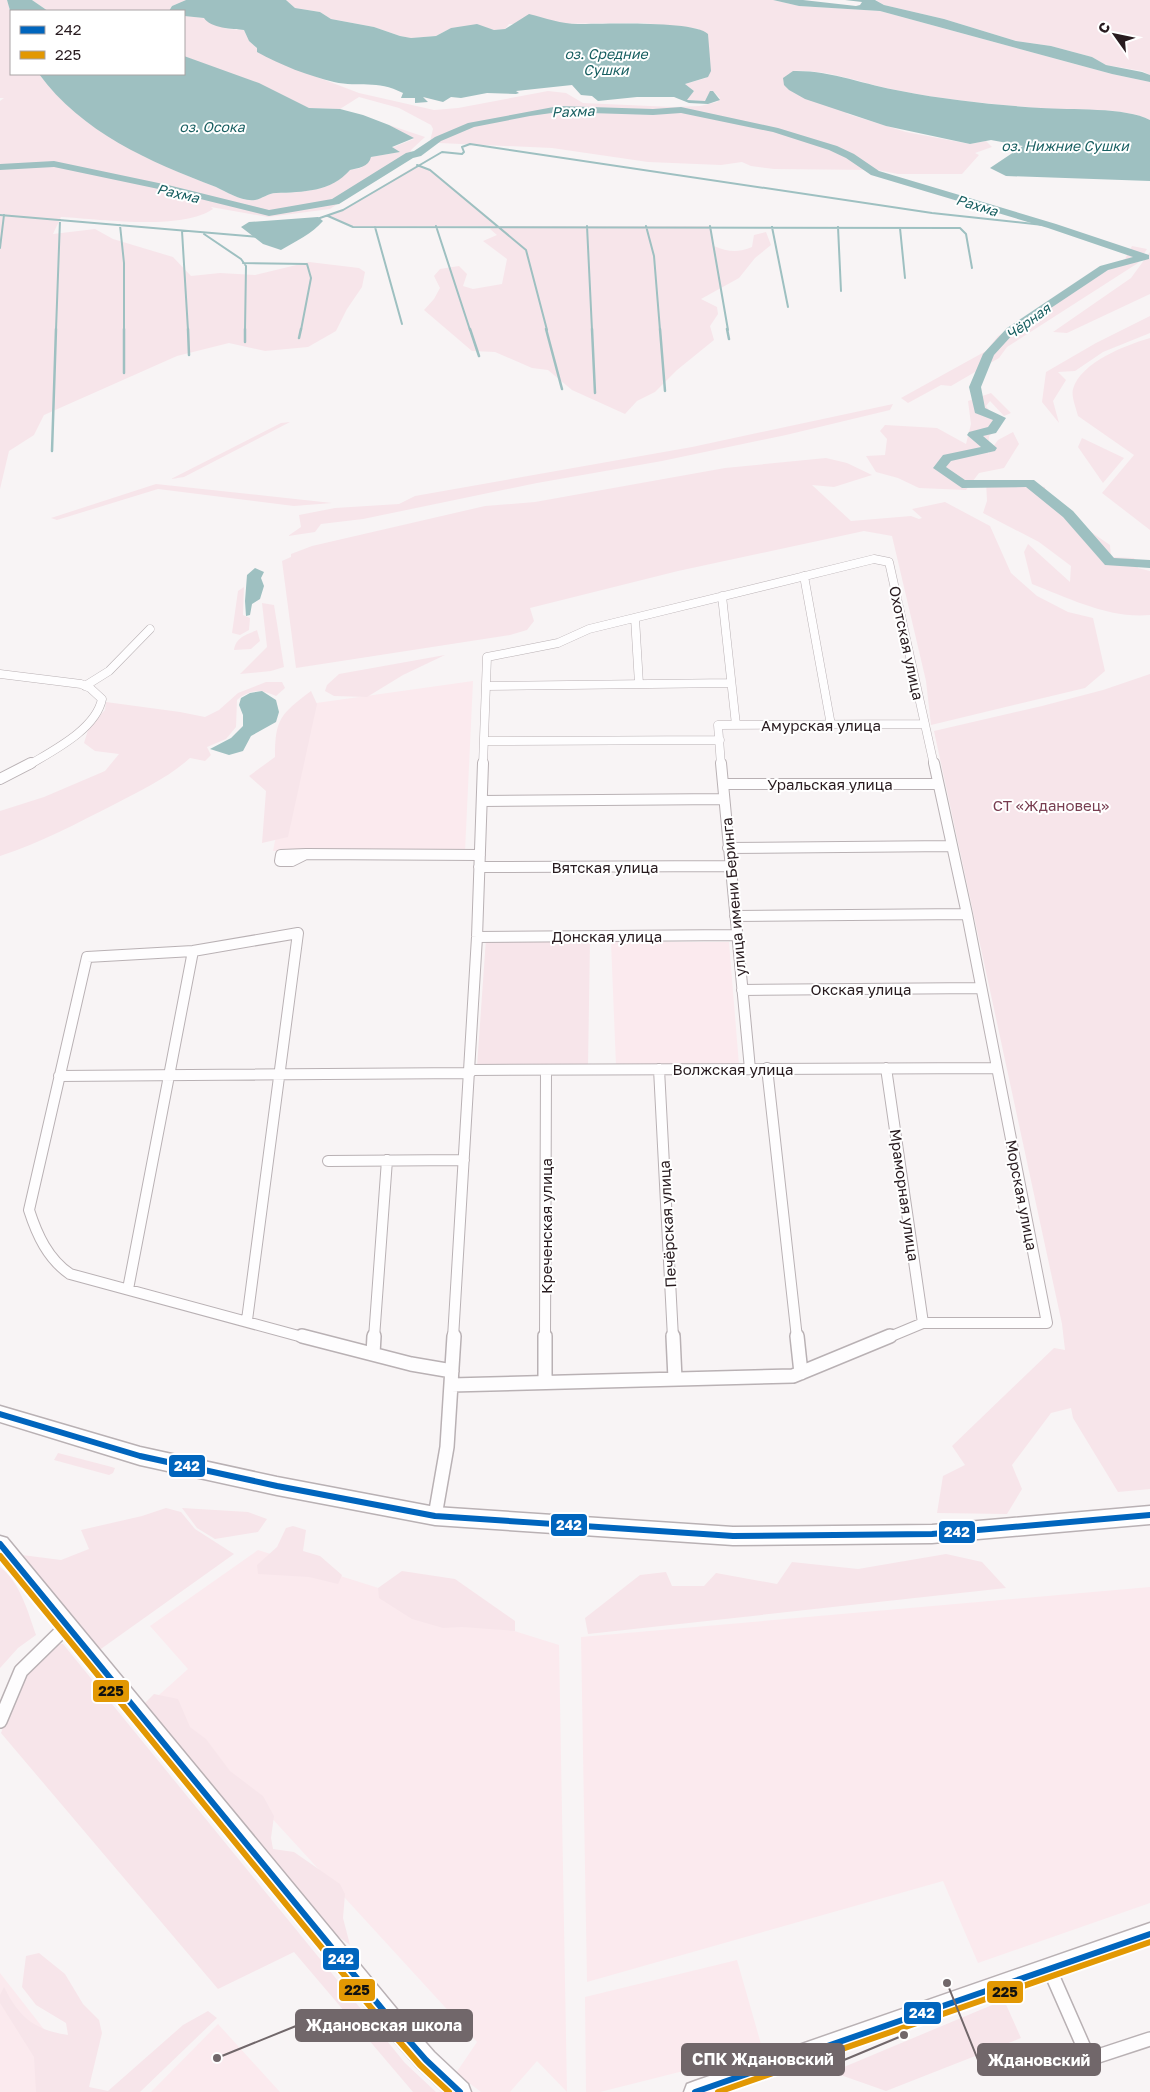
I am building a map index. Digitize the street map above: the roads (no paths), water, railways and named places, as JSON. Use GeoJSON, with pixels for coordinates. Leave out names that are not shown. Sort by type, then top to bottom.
{"type":"FeatureCollection","features":[{"type":"Feature","properties":{"kind":"main road"},"geometry":{"type":"LineString","coordinates":[[0,1414],[140,1456],[277,1486],[435,1516],[666,1533],[742,1536],[932,1534],[1150,1515]]}},
{"type":"Feature","properties":{"kind":"street","name":"Охотская улица"},"geometry":{"type":"LineString","coordinates":[[804,576],[874,559],[889,562],[967,914]]}},
{"type":"Feature","properties":{"kind":"street"},"geometry":{"type":"LineString","coordinates":[[435,1516],[447,1447],[452,1371],[477,937],[487,657],[558,643],[589,629],[804,576],[831,725]]}},
{"type":"Feature","properties":{"kind":"street"},"geometry":{"type":"LineString","coordinates":[[722,596],[736,725]]}},
{"type":"Feature","properties":{"kind":"street"},"geometry":{"type":"LineString","coordinates":[[635,618],[639,684]]}},
{"type":"Feature","properties":{"kind":"street"},"geometry":{"type":"LineString","coordinates":[[88,687],[109,671],[150,629]]}},
{"type":"Feature","properties":{"kind":"street"},"geometry":{"type":"LineString","coordinates":[[0,674],[88,687],[102,699],[100,710],[85,725],[24,769],[0,779]]}},
{"type":"Feature","properties":{"kind":"street"},"geometry":{"type":"LineString","coordinates":[[486,686],[731,683]]}},
{"type":"Feature","properties":{"kind":"street","name":"Амурская улица"},"geometry":{"type":"LineString","coordinates":[[718,725],[924,724]]}},
{"type":"Feature","properties":{"kind":"street","name":"улица имени Беринга"},"geometry":{"type":"LineString","coordinates":[[718,725],[750,1068]]}},
{"type":"Feature","properties":{"kind":"street"},"geometry":{"type":"LineString","coordinates":[[484,741],[720,740]]}},
{"type":"Feature","properties":{"kind":"street","name":"Уральская улица"},"geometry":{"type":"LineString","coordinates":[[723,784],[938,784]]}},
{"type":"Feature","properties":{"kind":"street"},"geometry":{"type":"LineString","coordinates":[[482,801],[724,799]]}},
{"type":"Feature","properties":{"kind":"street"},"geometry":{"type":"LineString","coordinates":[[728,848],[952,846]]}},
{"type":"Feature","properties":{"kind":"street"},"geometry":{"type":"LineString","coordinates":[[306,854],[480,855]]}},
{"type":"Feature","properties":{"kind":"street","name":"Вятская улица"},"geometry":{"type":"LineString","coordinates":[[480,867],[730,866]]}},
{"type":"Feature","properties":{"kind":"street"},"geometry":{"type":"LineString","coordinates":[[735,916],[967,914]]}},
{"type":"Feature","properties":{"kind":"street","name":"Морская улица"},"geometry":{"type":"LineString","coordinates":[[923,1323],[1048,1323],[967,914]]}},
{"type":"Feature","properties":{"kind":"street"},"geometry":{"type":"LineString","coordinates":[[247,1320],[281,1074],[298,933],[193,951],[87,957],[29,1210],[31,1218],[56,1264],[70,1274],[410,1364],[452,1371]]}},
{"type":"Feature","properties":{"kind":"street","name":"Донская улица"},"geometry":{"type":"LineString","coordinates":[[477,937],[737,935]]}},
{"type":"Feature","properties":{"kind":"street"},"geometry":{"type":"LineString","coordinates":[[128,1289],[193,951]]}},
{"type":"Feature","properties":{"kind":"street","name":"Окская улица"},"geometry":{"type":"LineString","coordinates":[[742,990],[981,988]]}},
{"type":"Feature","properties":{"kind":"street","name":"Волжская улица"},"geometry":{"type":"LineString","coordinates":[[59,1076],[750,1068],[996,1068]]}},
{"type":"Feature","properties":{"kind":"street"},"geometry":{"type":"LineString","coordinates":[[767,1068],[801,1373]]}},
{"type":"Feature","properties":{"kind":"street","name":"Мраморная улица"},"geometry":{"type":"LineString","coordinates":[[886,1068],[923,1323]]}},
{"type":"Feature","properties":{"kind":"street","name":"Печёрская улица"},"geometry":{"type":"LineString","coordinates":[[659,1069],[675,1379]]}},
{"type":"Feature","properties":{"kind":"street","name":"Креченская улица"},"geometry":{"type":"LineString","coordinates":[[545,1382],[546,1070]]}},
{"type":"Feature","properties":{"kind":"street"},"geometry":{"type":"LineString","coordinates":[[328,1160],[464,1160]]}},
{"type":"Feature","properties":{"kind":"street"},"geometry":{"type":"LineString","coordinates":[[373,1354],[386,1160]]}},
{"type":"Feature","properties":{"kind":"street"},"geometry":{"type":"LineString","coordinates":[[451,1385],[793,1376],[923,1323]]}},
{"type":"Feature","properties":{"kind":"street"},"geometry":{"type":"LineString","coordinates":[[0,1544],[66,1627],[397,2027],[426,2060],[460,2092]]}},
{"type":"Feature","properties":{"kind":"street"},"geometry":{"type":"LineString","coordinates":[[0,1722],[21,1671],[66,1627]]}},
{"type":"Feature","properties":{"kind":"street"},"geometry":{"type":"LineString","coordinates":[[695,2092],[1150,1934]]}},
{"type":"Feature","properties":{"kind":"street"},"geometry":{"type":"LineString","coordinates":[[1049,1968],[1089,2059],[1150,2039]]}},
{"type":"Feature","properties":{"kind":"water"},"geometry":{"type":"Polygon","coordinates":[[[7,0],[32,0],[47,10],[10,10],[7,0]]]}},
{"type":"Feature","properties":{"kind":"water","name":"оз. Средние Сушки"},"geometry":{"type":"Polygon","coordinates":[[[186,0],[286,0],[295,8],[320,12],[331,19],[374,27],[411,38],[436,36],[451,28],[477,24],[494,30],[505,29],[529,14],[572,24],[647,24],[685,27],[708,34],[711,71],[708,77],[685,84],[694,91],[687,100],[705,101],[710,91],[713,91],[720,100],[708,104],[689,103],[674,97],[637,97],[598,101],[592,96],[581,95],[572,85],[516,91],[519,93],[516,94],[487,93],[461,98],[451,97],[443,102],[423,97],[428,102],[415,103],[415,98],[401,98],[403,93],[384,86],[343,84],[295,70],[257,52],[257,48],[249,41],[244,30],[216,26],[204,18],[185,16],[185,10],[170,10],[172,6],[186,0]]]}},
{"type":"Feature","properties":{"kind":"water"},"geometry":{"type":"Polygon","coordinates":[[[773,0],[803,0],[856,6],[862,2],[845,0],[875,0],[884,5],[944,19],[1016,41],[1051,46],[1092,57],[1106,65],[1150,75],[1150,82],[1112,74],[880,11],[799,6],[773,0]]]}},
{"type":"Feature","properties":{"kind":"water","name":"оз. Осока"},"geometry":{"type":"Polygon","coordinates":[[[185,56],[259,83],[309,108],[340,109],[363,115],[389,125],[414,138],[392,147],[400,152],[371,157],[366,165],[350,170],[334,183],[325,187],[306,191],[273,193],[255,200],[245,200],[166,167],[118,143],[75,113],[40,75],[185,75],[185,56]]]}},
{"type":"Feature","properties":{"kind":"water","name":"оз. Нижние Сушки"},"geometry":{"type":"Polygon","coordinates":[[[793,71],[820,73],[953,100],[1053,109],[1113,111],[1140,116],[1150,120],[1150,181],[1006,176],[990,168],[1023,146],[991,140],[970,144],[886,126],[805,99],[789,90],[784,85],[783,78],[793,71]]]}},
{"type":"Feature","properties":{"kind":"water"},"geometry":{"type":"Polygon","coordinates":[[[318,217],[323,221],[319,226],[281,250],[263,244],[241,227],[249,222],[318,217]]]}},
{"type":"Feature","properties":{"kind":"water"},"geometry":{"type":"Polygon","coordinates":[[[255,568],[264,572],[261,578],[264,586],[260,599],[252,604],[250,615],[246,616],[247,575],[255,568]]]}},
{"type":"Feature","properties":{"kind":"water"},"geometry":{"type":"Polygon","coordinates":[[[262,691],[276,700],[279,712],[276,722],[251,736],[243,751],[229,755],[210,749],[231,738],[243,726],[243,715],[239,705],[241,698],[250,693],[262,691]]]}},
{"type":"Feature","properties":{"kind":"waterway","name":"Рахма"},"geometry":{"type":"LineString","coordinates":[[0,167],[54,164],[168,188],[269,213],[335,202],[410,155],[417,154],[438,139],[471,125],[559,109],[653,112],[681,110],[775,130],[833,148],[850,156],[875,173],[1052,226],[1144,257]]}},
{"type":"Feature","properties":{"kind":"waterway"},"geometry":{"type":"LineString","coordinates":[[419,166],[442,152],[462,154],[464,152],[462,147],[470,144],[932,213],[1052,226]]}},
{"type":"Feature","properties":{"kind":"waterway"},"geometry":{"type":"LineString","coordinates":[[317,219],[343,210],[419,166]]}},
{"type":"Feature","properties":{"kind":"waterway"},"geometry":{"type":"LineString","coordinates":[[419,166],[430,170],[499,227]]}},
{"type":"Feature","properties":{"kind":"waterway"},"geometry":{"type":"LineString","coordinates":[[0,248],[4,215]]}},
{"type":"Feature","properties":{"kind":"waterway"},"geometry":{"type":"LineString","coordinates":[[4,215],[60,220]]}},
{"type":"Feature","properties":{"kind":"waterway"},"geometry":{"type":"LineString","coordinates":[[328,216],[353,227],[375,227]]}},
{"type":"Feature","properties":{"kind":"waterway"},"geometry":{"type":"LineString","coordinates":[[56,330],[60,220]]}},
{"type":"Feature","properties":{"kind":"waterway"},"geometry":{"type":"LineString","coordinates":[[60,220],[120,225]]}},
{"type":"Feature","properties":{"kind":"waterway"},"geometry":{"type":"LineString","coordinates":[[120,225],[258,237]]}},
{"type":"Feature","properties":{"kind":"waterway"},"geometry":{"type":"LineString","coordinates":[[120,225],[124,263],[124,373]]}},
{"type":"Feature","properties":{"kind":"waterway"},"geometry":{"type":"LineString","coordinates":[[375,227],[436,227]]}},
{"type":"Feature","properties":{"kind":"waterway"},"geometry":{"type":"LineString","coordinates":[[375,227],[402,324]]}},
{"type":"Feature","properties":{"kind":"waterway"},"geometry":{"type":"LineString","coordinates":[[436,227],[499,227]]}},
{"type":"Feature","properties":{"kind":"waterway"},"geometry":{"type":"LineString","coordinates":[[436,227],[470,330]]}},
{"type":"Feature","properties":{"kind":"waterway"},"geometry":{"type":"LineString","coordinates":[[499,227],[587,227]]}},
{"type":"Feature","properties":{"kind":"waterway"},"geometry":{"type":"LineString","coordinates":[[499,227],[526,250],[547,330]]}},
{"type":"Feature","properties":{"kind":"waterway"},"geometry":{"type":"LineString","coordinates":[[587,227],[646,227]]}},
{"type":"Feature","properties":{"kind":"waterway"},"geometry":{"type":"LineString","coordinates":[[587,227],[592,330]]}},
{"type":"Feature","properties":{"kind":"waterway"},"geometry":{"type":"LineString","coordinates":[[646,227],[710,228]]}},
{"type":"Feature","properties":{"kind":"waterway"},"geometry":{"type":"LineString","coordinates":[[646,227],[654,256],[660,330]]}},
{"type":"Feature","properties":{"kind":"waterway"},"geometry":{"type":"LineString","coordinates":[[710,228],[772,228]]}},
{"type":"Feature","properties":{"kind":"waterway"},"geometry":{"type":"LineString","coordinates":[[710,228],[728,330]]}},
{"type":"Feature","properties":{"kind":"waterway"},"geometry":{"type":"LineString","coordinates":[[772,228],[838,228]]}},
{"type":"Feature","properties":{"kind":"waterway"},"geometry":{"type":"LineString","coordinates":[[772,228],[788,307]]}},
{"type":"Feature","properties":{"kind":"waterway"},"geometry":{"type":"LineString","coordinates":[[838,228],[960,228],[966,234],[972,268]]}},
{"type":"Feature","properties":{"kind":"waterway"},"geometry":{"type":"LineString","coordinates":[[838,228],[841,291]]}},
{"type":"Feature","properties":{"kind":"waterway"},"geometry":{"type":"LineString","coordinates":[[900,228],[905,278]]}},
{"type":"Feature","properties":{"kind":"waterway"},"geometry":{"type":"LineString","coordinates":[[182,231],[188,330]]}},
{"type":"Feature","properties":{"kind":"waterway"},"geometry":{"type":"LineString","coordinates":[[204,234],[241,259],[244,263]]}},
{"type":"Feature","properties":{"kind":"waterway","name":"Чёрная"},"geometry":{"type":"LineString","coordinates":[[1145,257],[1104,268],[1011,330],[989,354],[975,387],[979,410],[1000,418],[992,430],[973,435],[991,448],[947,458],[939,468],[962,484],[1029,483],[1068,514],[1110,562],[1150,564]]}},
{"type":"Feature","properties":{"kind":"waterway"},"geometry":{"type":"LineString","coordinates":[[244,263],[307,264],[311,278],[301,330]]}},
{"type":"Feature","properties":{"kind":"waterway"},"geometry":{"type":"LineString","coordinates":[[244,263],[246,266],[245,330]]}},
{"type":"Feature","properties":{"kind":"waterway"},"geometry":{"type":"LineString","coordinates":[[52,451],[56,329]]}},
{"type":"Feature","properties":{"kind":"waterway"},"geometry":{"type":"LineString","coordinates":[[188,329],[189,355]]}},
{"type":"Feature","properties":{"kind":"waterway"},"geometry":{"type":"LineString","coordinates":[[299,338],[301,329]]}},
{"type":"Feature","properties":{"kind":"waterway"},"geometry":{"type":"LineString","coordinates":[[470,329],[479,356]]}},
{"type":"Feature","properties":{"kind":"waterway"},"geometry":{"type":"LineString","coordinates":[[546,329],[562,389]]}},
{"type":"Feature","properties":{"kind":"waterway"},"geometry":{"type":"LineString","coordinates":[[592,329],[595,393]]}},
{"type":"Feature","properties":{"kind":"waterway"},"geometry":{"type":"LineString","coordinates":[[660,329],[665,391]]}},
{"type":"Feature","properties":{"kind":"waterway"},"geometry":{"type":"LineString","coordinates":[[727,329],[729,339]]}},
{"type":"Feature","properties":{"kind":"waterway"},"geometry":{"type":"LineString","coordinates":[[245,330],[245,342]]}},
{"type":"Feature","properties":{"kind":"place","name":"Ждановский"},"geometry":{"type":"Point","coordinates":[947,1983]}},
{"type":"Feature","properties":{"kind":"place","name":"СПК Ждановский"},"geometry":{"type":"Point","coordinates":[904,2035]}},
{"type":"Feature","properties":{"kind":"place","name":"Ждановская школа"},"geometry":{"type":"Point","coordinates":[217,2058]}},
{"type":"Feature","properties":{"kind":"park label","name":"СТ «Ждановец»"},"geometry":{"type":"Point","coordinates":[1051,805]}}]}
